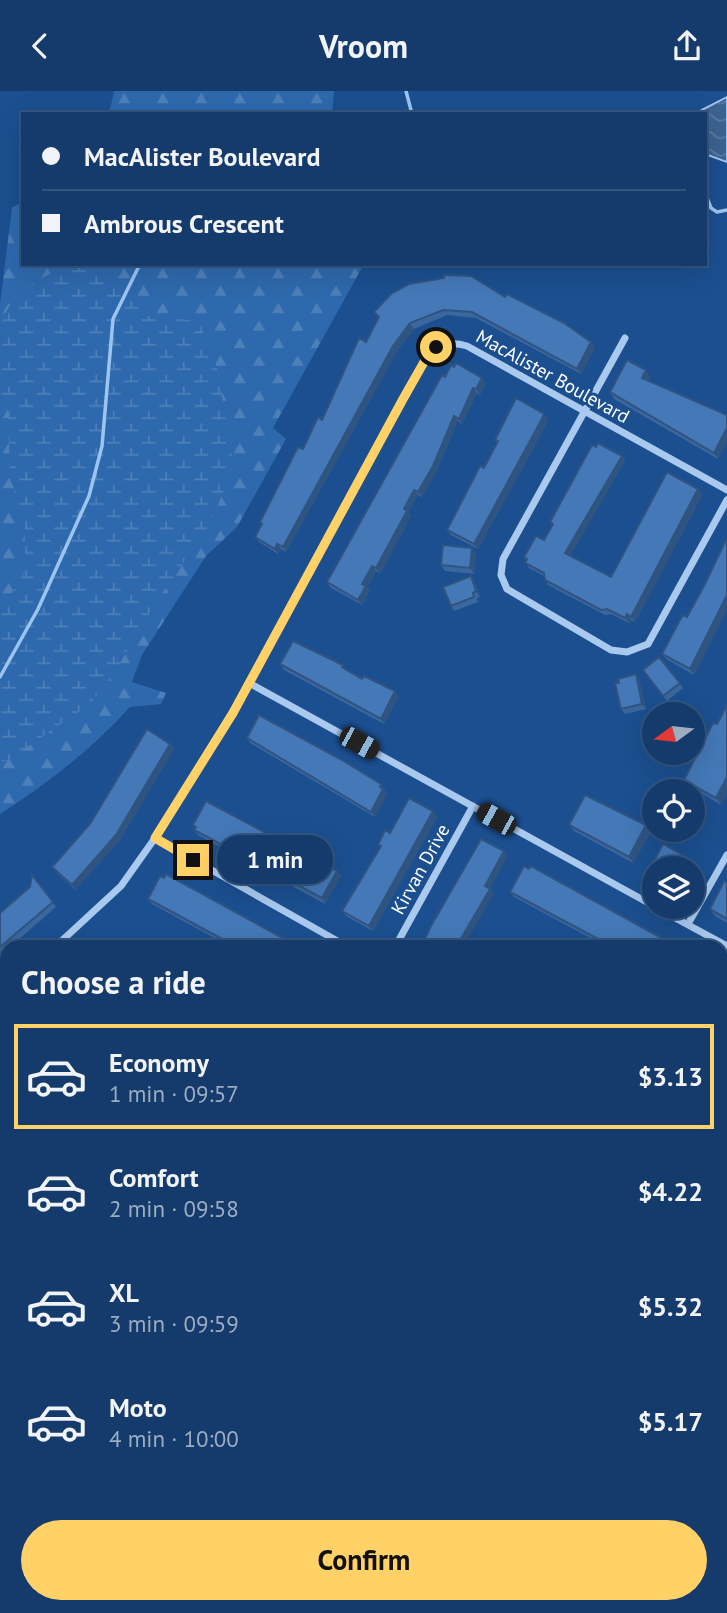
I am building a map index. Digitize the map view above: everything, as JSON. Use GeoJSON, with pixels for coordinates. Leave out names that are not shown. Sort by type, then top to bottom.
{"type":"FeatureCollection","features":[{"type":"Feature","properties":{"kind":"street"},"geometry":{"type":"LineString","coordinates":[[625,338],[503,559],[500,566],[503,582],[515,596],[611,650],[637,650],[648,644],[727,500]]}},
{"type":"Feature","properties":{"kind":"street","name":"MacAlister Boulevard"},"geometry":{"type":"LineString","coordinates":[[63,940],[121,886],[155,838],[249,683],[421,367],[436,347],[446,343],[467,346],[727,491]]}},
{"type":"Feature","properties":{"kind":"street"},"geometry":{"type":"LineString","coordinates":[[249,683],[642,899]]}},
{"type":"Feature","properties":{"kind":"street","name":"Kirvan Drive"},"geometry":{"type":"LineString","coordinates":[[399,940],[473,807]]}},
{"type":"Feature","properties":{"kind":"street"},"geometry":{"type":"LineString","coordinates":[[155,838],[336,940]]}},
{"type":"Feature","properties":{"kind":"street"},"geometry":{"type":"LineString","coordinates":[[688,925],[727,855]]}},
{"type":"Feature","properties":{"kind":"street"},"geometry":{"type":"LineString","coordinates":[[678,919],[716,940]]}},
{"type":"Feature","properties":{"kind":"green space"},"geometry":{"type":"Polygon","coordinates":[[[114,91],[334,91],[332,112],[109,112],[114,91]]]}},
{"type":"Feature","properties":{"kind":"green space"},"geometry":{"type":"Polygon","coordinates":[[[21,202],[21,266],[363,266],[273,428],[286,439],[237,527],[206,556],[142,655],[132,682],[166,693],[161,704],[130,707],[69,765],[0,814],[0,304],[12,208],[21,202]]]}},
{"type":"Feature","properties":{"kind":"green space"},"geometry":{"type":"Polygon","coordinates":[[[77,266],[94,266],[148,316],[199,321],[217,368],[234,468],[207,529],[156,602],[116,670],[90,704],[8,760],[0,762],[0,613],[25,572],[25,526],[10,475],[8,410],[0,403],[0,332],[11,303],[21,292],[47,275],[77,266]]]}},
{"type":"Feature","properties":{"kind":"water"},"geometry":{"type":"Polygon","coordinates":[[[727,97],[727,162],[707,155],[707,112],[698,112],[727,97]]]}},
{"type":"Feature","properties":{"kind":"building"},"geometry":{"type":"Polygon","coordinates":[[[444,275],[471,276],[505,297],[507,294],[564,323],[591,342],[577,369],[472,312],[443,310],[410,323],[393,346],[283,547],[277,544],[275,549],[255,537],[298,447],[303,449],[318,417],[322,420],[359,338],[366,342],[379,317],[374,312],[391,294],[409,284],[444,278],[444,275]]]}},
{"type":"Feature","properties":{"kind":"building"},"geometry":{"type":"Polygon","coordinates":[[[627,360],[646,370],[642,378],[727,415],[727,428],[714,453],[610,392],[627,360]]]}},
{"type":"Feature","properties":{"kind":"building"},"geometry":{"type":"Polygon","coordinates":[[[456,363],[482,378],[476,389],[473,388],[459,419],[454,416],[433,466],[418,492],[414,490],[404,509],[407,511],[376,568],[372,566],[362,584],[366,586],[358,600],[327,582],[442,375],[445,377],[451,365],[454,367],[456,363]]]}},
{"type":"Feature","properties":{"kind":"building"},"geometry":{"type":"Polygon","coordinates":[[[516,398],[544,414],[474,544],[447,530],[480,466],[484,468],[516,398]]]}},
{"type":"Feature","properties":{"kind":"building"},"geometry":{"type":"Polygon","coordinates":[[[598,443],[622,456],[565,553],[611,577],[667,472],[698,489],[631,617],[627,614],[625,618],[607,609],[601,610],[545,580],[544,573],[525,563],[527,559],[524,557],[536,536],[544,540],[553,524],[550,522],[592,445],[596,447],[598,443]]]}},
{"type":"Feature","properties":{"kind":"building"},"geometry":{"type":"Polygon","coordinates":[[[727,538],[727,595],[690,669],[662,654],[681,618],[684,615],[687,617],[727,538]]]}},
{"type":"Feature","properties":{"kind":"building"},"geometry":{"type":"Polygon","coordinates":[[[443,545],[472,548],[470,568],[441,565],[443,545]]]}},
{"type":"Feature","properties":{"kind":"building"},"geometry":{"type":"Polygon","coordinates":[[[471,576],[476,591],[473,593],[474,597],[451,606],[443,587],[471,576]]]}},
{"type":"Feature","properties":{"kind":"building"},"geometry":{"type":"Polygon","coordinates":[[[293,641],[343,665],[342,667],[362,679],[364,676],[395,691],[381,719],[280,664],[293,641]]]}},
{"type":"Feature","properties":{"kind":"building"},"geometry":{"type":"Polygon","coordinates":[[[659,657],[680,683],[663,696],[643,670],[659,657]]]}},
{"type":"Feature","properties":{"kind":"building"},"geometry":{"type":"Polygon","coordinates":[[[636,674],[642,704],[621,709],[615,683],[619,683],[618,679],[636,674]]]}},
{"type":"Feature","properties":{"kind":"building"},"geometry":{"type":"Polygon","coordinates":[[[727,705],[727,777],[716,798],[705,792],[705,779],[685,779],[692,765],[705,765],[705,739],[713,723],[717,724],[727,705]]]}},
{"type":"Feature","properties":{"kind":"building"},"geometry":{"type":"Polygon","coordinates":[[[259,715],[381,784],[383,789],[371,812],[247,738],[259,715]]]}},
{"type":"Feature","properties":{"kind":"building"},"geometry":{"type":"Polygon","coordinates":[[[147,729],[170,744],[116,835],[72,885],[52,867],[90,824],[147,729]]]}},
{"type":"Feature","properties":{"kind":"building"},"geometry":{"type":"Polygon","coordinates":[[[585,795],[642,823],[642,833],[629,857],[569,825],[585,795]]]}},
{"type":"Feature","properties":{"kind":"building"},"geometry":{"type":"Polygon","coordinates":[[[409,798],[433,811],[369,926],[342,911],[381,846],[378,845],[385,830],[390,833],[409,798]]]}},
{"type":"Feature","properties":{"kind":"building"},"geometry":{"type":"Polygon","coordinates":[[[206,801],[337,871],[322,898],[194,830],[196,827],[193,825],[206,801]]]}},
{"type":"Feature","properties":{"kind":"building"},"geometry":{"type":"Polygon","coordinates":[[[481,839],[504,851],[485,886],[490,889],[460,940],[424,940],[481,839]]]}},
{"type":"Feature","properties":{"kind":"building"},"geometry":{"type":"Polygon","coordinates":[[[663,844],[684,856],[657,856],[663,844]]]}},
{"type":"Feature","properties":{"kind":"building"},"geometry":{"type":"Polygon","coordinates":[[[524,866],[529,869],[531,866],[665,940],[600,940],[510,892],[524,866]]]}},
{"type":"Feature","properties":{"kind":"building"},"geometry":{"type":"Polygon","coordinates":[[[166,874],[286,940],[224,940],[148,899],[160,876],[164,878],[166,874]]]}},
{"type":"Feature","properties":{"kind":"building"},"geometry":{"type":"Polygon","coordinates":[[[32,875],[53,902],[8,940],[0,940],[0,913],[30,887],[32,875]]]}},
{"type":"Feature","properties":{"kind":"building"},"geometry":{"type":"Polygon","coordinates":[[[724,881],[727,883],[727,919],[710,909],[724,881]]]}},
{"type":"Feature","properties":{"kind":"waterway"},"geometry":{"type":"LineString","coordinates":[[406,91],[411,112]]}},
{"type":"Feature","properties":{"kind":"waterway"},"geometry":{"type":"LineString","coordinates":[[707,198],[711,208],[717,212],[727,210]]}},
{"type":"Feature","properties":{"kind":"waterway"},"geometry":{"type":"LineString","coordinates":[[0,677],[38,609],[89,496],[102,446],[113,319],[139,266]]}},
{"type":"Feature","properties":{"kind":"route"},"geometry":{"type":"LineString","coordinates":[[193,860],[155,838],[233,713],[262,654],[403,399],[428,355],[436,347]]}}]}
